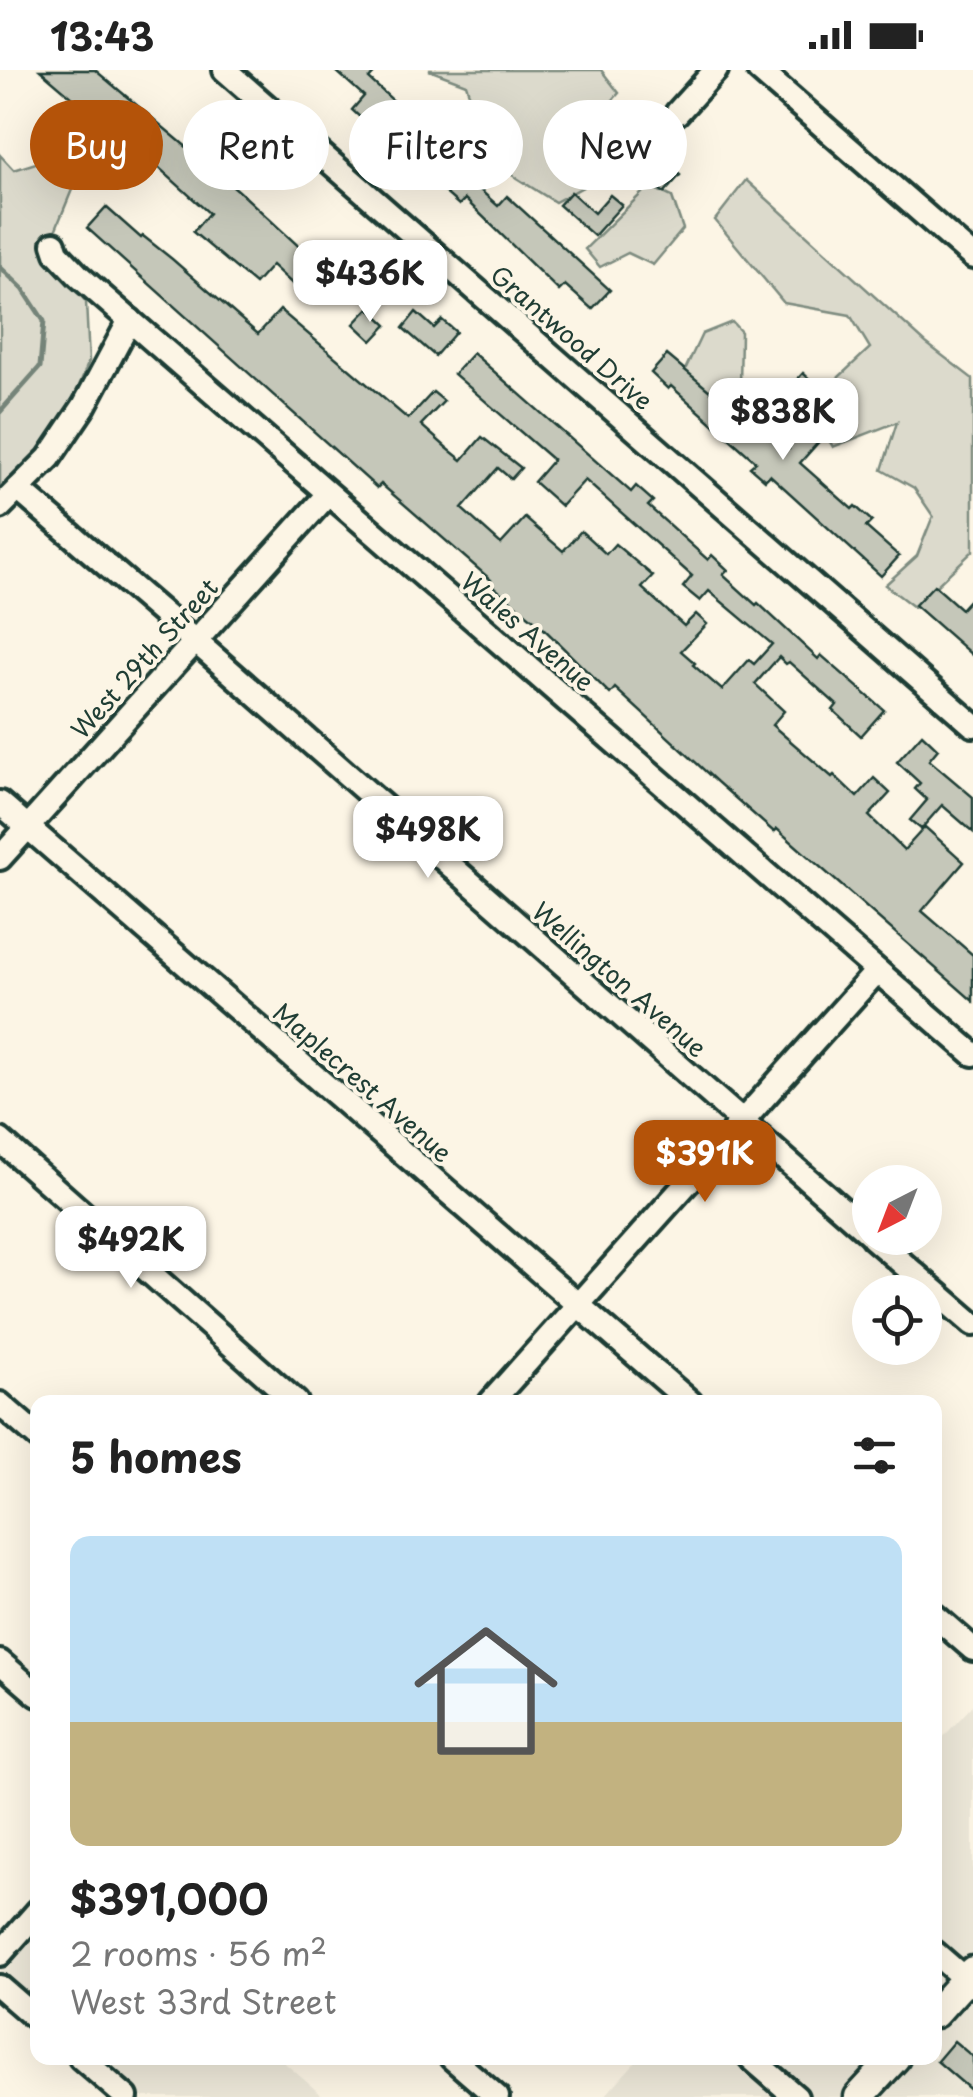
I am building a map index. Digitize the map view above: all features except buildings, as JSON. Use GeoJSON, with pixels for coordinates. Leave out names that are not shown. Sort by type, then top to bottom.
{"type":"FeatureCollection","features":[{"type":"Feature","properties":{"kind":"main road"},"geometry":{"type":"LineString","coordinates":[[942,2006],[970,1978]]}},
{"type":"Feature","properties":{"kind":"main road"},"geometry":{"type":"LineString","coordinates":[[859,2097],[889,2065]]}},
{"type":"Feature","properties":{"kind":"street","name":"Grantwood Drive"},"geometry":{"type":"LineString","coordinates":[[225,70],[973,724]]}},
{"type":"Feature","properties":{"kind":"street"},"geometry":{"type":"LineString","coordinates":[[687,102],[716,70]]}},
{"type":"Feature","properties":{"kind":"street"},"geometry":{"type":"LineString","coordinates":[[759,70],[973,256]]}},
{"type":"Feature","properties":{"kind":"street","name":"Wales Avenue"},"geometry":{"type":"LineString","coordinates":[[54,244],[68,266],[973,1054]]}},
{"type":"Feature","properties":{"kind":"street"},"geometry":{"type":"LineString","coordinates":[[0,507],[50,458],[84,406],[130,320]]}},
{"type":"Feature","properties":{"kind":"street","name":"Wellington Avenue"},"geometry":{"type":"LineString","coordinates":[[18,489],[852,1219]]}},
{"type":"Feature","properties":{"kind":"street","name":"West 29th Street"},"geometry":{"type":"LineString","coordinates":[[0,858],[328,494]]}},
{"type":"Feature","properties":{"kind":"street","name":"Maplecrest Avenue"},"geometry":{"type":"LineString","coordinates":[[0,803],[682,1395]]}},
{"type":"Feature","properties":{"kind":"street"},"geometry":{"type":"LineString","coordinates":[[498,1395],[877,970]]}},
{"type":"Feature","properties":{"kind":"street"},"geometry":{"type":"LineString","coordinates":[[0,1140],[288,1395]]}},
{"type":"Feature","properties":{"kind":"street","name":"Wellington Avenue"},"geometry":{"type":"LineString","coordinates":[[894,1255],[973,1324]]}},
{"type":"Feature","properties":{"kind":"street"},"geometry":{"type":"LineString","coordinates":[[0,1404],[30,1429]]}},
{"type":"Feature","properties":{"kind":"street"},"geometry":{"type":"LineString","coordinates":[[942,1622],[973,1649]]}},
{"type":"Feature","properties":{"kind":"street"},"geometry":{"type":"LineString","coordinates":[[0,1662],[30,1688]]}},
{"type":"Feature","properties":{"kind":"street"},"geometry":{"type":"LineString","coordinates":[[0,1954],[30,1920]]}},
{"type":"Feature","properties":{"kind":"street"},"geometry":{"type":"LineString","coordinates":[[942,1958],[970,1978]]}},
{"type":"Feature","properties":{"kind":"street"},"geometry":{"type":"LineString","coordinates":[[0,1986],[30,2013]]}},
{"type":"Feature","properties":{"kind":"street"},"geometry":{"type":"LineString","coordinates":[[89,2065],[126,2097]]}},
{"type":"Feature","properties":{"kind":"street"},"geometry":{"type":"LineString","coordinates":[[460,2065],[498,2097]]}},
{"type":"Feature","properties":{"kind":"street"},"geometry":{"type":"LineString","coordinates":[[759,2065],[796,2097]]}},
{"type":"Feature","properties":{"kind":"shaded area"},"geometry":{"type":"Polygon","coordinates":[[[429,70],[601,70],[619,93],[613,100],[543,100],[543,190],[577,190],[555,202],[523,182],[523,100],[471,100],[466,84],[429,70]]]}},
{"type":"Feature","properties":{"kind":"shaded area"},"geometry":{"type":"Polygon","coordinates":[[[0,155],[14,170],[30,165],[30,190],[72,190],[46,253],[86,302],[89,361],[71,406],[36,456],[0,491],[0,155]]]}},
{"type":"Feature","properties":{"kind":"shaded area"},"geometry":{"type":"Polygon","coordinates":[[[746,180],[926,343],[973,379],[973,551],[914,607],[885,585],[917,556],[933,516],[914,488],[882,470],[897,422],[833,447],[808,406],[870,348],[850,315],[784,303],[715,220],[746,180]]]}},
{"type":"Feature","properties":{"kind":"shaded area"},"geometry":{"type":"Polygon","coordinates":[[[645,190],[657,190],[672,197],[683,229],[653,265],[628,253],[600,267],[585,249],[645,190]]]}},
{"type":"Feature","properties":{"kind":"shaded area"},"geometry":{"type":"Polygon","coordinates":[[[732,322],[741,332],[740,388],[726,403],[694,396],[684,372],[702,334],[732,322]]]}},
{"type":"Feature","properties":{"kind":"shaded area"},"geometry":{"type":"Polygon","coordinates":[[[973,1705],[973,2097],[604,2097],[633,2065],[942,2065],[942,1738],[973,1705]]]}},
{"type":"Feature","properties":{"kind":"shaded area"},"geometry":{"type":"Polygon","coordinates":[[[30,1919],[30,2014],[0,1987],[0,1954],[30,1919]]]}},
{"type":"Feature","properties":{"kind":"shaded area"},"geometry":{"type":"Polygon","coordinates":[[[89,2065],[287,2065],[324,2097],[125,2097],[89,2065]]]}},
{"type":"Feature","properties":{"kind":"waterway"},"geometry":{"type":"LineString","coordinates":[[0,267],[23,289],[44,321],[40,367],[0,412]]}}]}
